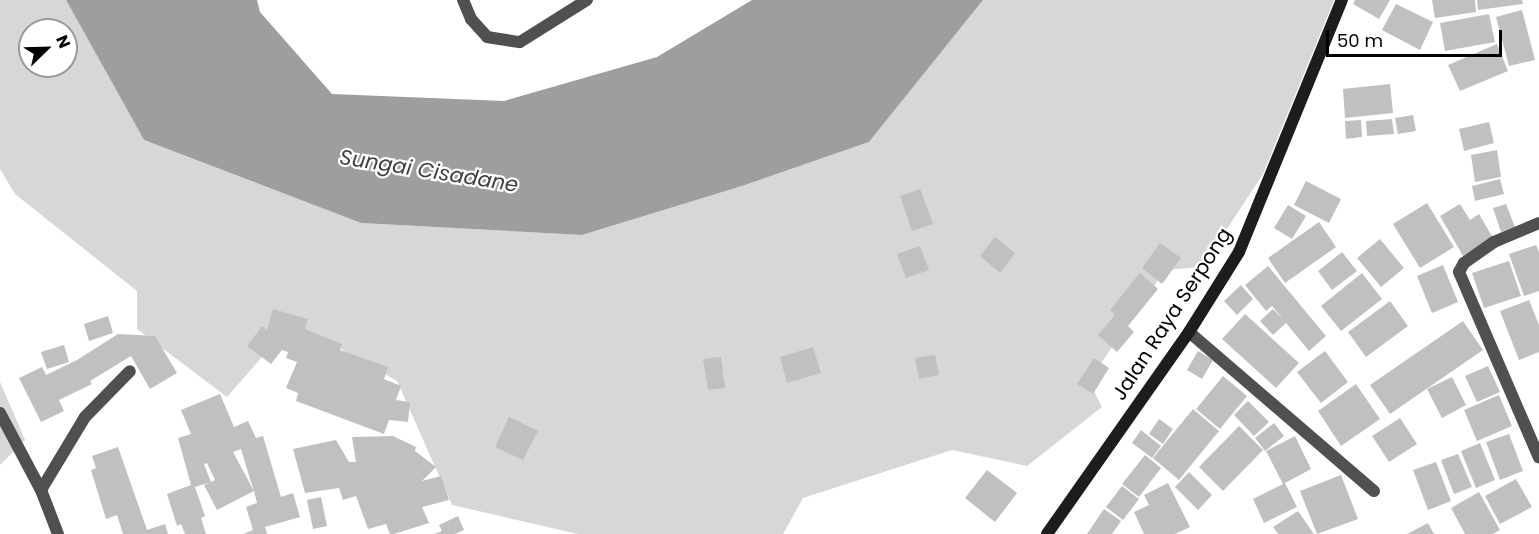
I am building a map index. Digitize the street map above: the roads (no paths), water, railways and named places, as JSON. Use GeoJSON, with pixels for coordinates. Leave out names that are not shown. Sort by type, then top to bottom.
{"type":"FeatureCollection","features":[{"type":"Feature","properties":{"kind":"main road","name":"Jalan Raya Serpong"},"geometry":{"type":"LineString","coordinates":[[1047,534],[1189,332],[1246,237],[1342,0]]}},
{"type":"Feature","properties":{"kind":"street"},"geometry":{"type":"LineString","coordinates":[[463,0],[471,19],[488,37],[520,42],[587,0]]}},
{"type":"Feature","properties":{"kind":"street"},"geometry":{"type":"LineString","coordinates":[[1539,222],[1494,242],[1464,263],[1459,272],[1539,458]]}},
{"type":"Feature","properties":{"kind":"street"},"geometry":{"type":"LineString","coordinates":[[1189,332],[1374,491]]}},
{"type":"Feature","properties":{"kind":"street"},"geometry":{"type":"LineString","coordinates":[[40,490],[85,417],[130,371]]}},
{"type":"Feature","properties":{"kind":"street"},"geometry":{"type":"LineString","coordinates":[[0,413],[40,490],[57,534]]}},
{"type":"Feature","properties":{"kind":"water","name":"Sungai Cisadane"},"geometry":{"type":"Polygon","coordinates":[[[66,0],[257,0],[260,12],[332,94],[504,101],[657,57],[752,0],[983,0],[869,142],[742,186],[582,235],[361,223],[144,140],[66,0]]]}}]}
